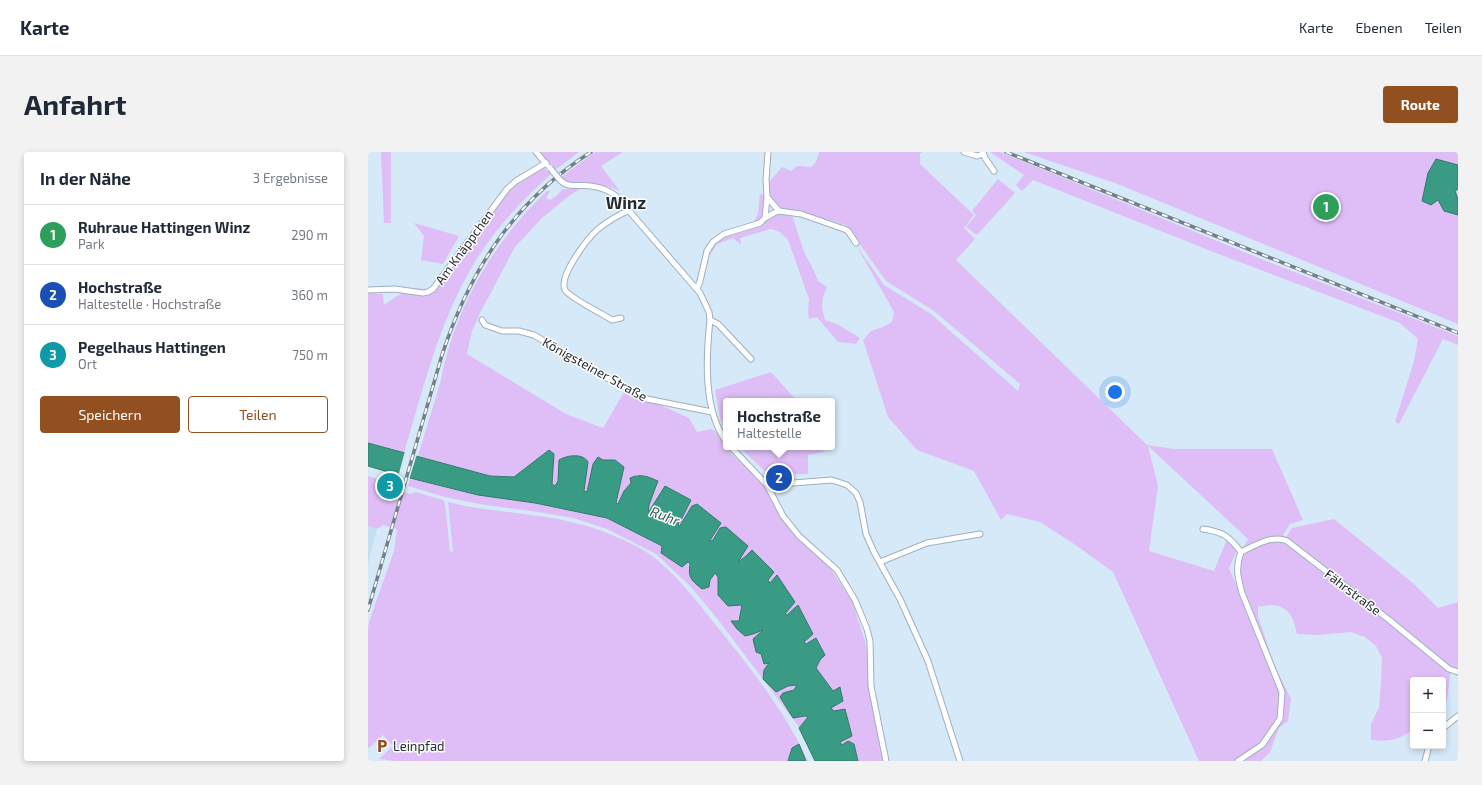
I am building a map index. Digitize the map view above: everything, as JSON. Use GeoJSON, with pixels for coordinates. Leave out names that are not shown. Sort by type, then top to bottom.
{"type":"FeatureCollection","features":[{"type":"Feature","properties":{"kind":"street"},"geometry":{"type":"LineString","coordinates":[[536,152],[560,180],[568,186],[591,186],[608,191],[617,197],[697,288],[711,317],[751,359]]}},
{"type":"Feature","properties":{"kind":"street"},"geometry":{"type":"LineString","coordinates":[[765,218],[768,152]]}},
{"type":"Feature","properties":{"kind":"street"},"geometry":{"type":"LineString","coordinates":[[964,152],[977,156],[983,153],[994,171]]}},
{"type":"Feature","properties":{"kind":"street","name":"Am Knäppchen"},"geometry":{"type":"LineString","coordinates":[[368,290],[395,289],[423,293],[433,289],[507,189],[516,181],[546,163]]}},
{"type":"Feature","properties":{"kind":"street"},"geometry":{"type":"LineString","coordinates":[[767,197],[779,211]]}},
{"type":"Feature","properties":{"kind":"street"},"geometry":{"type":"LineString","coordinates":[[621,318],[612,320],[573,297],[566,292],[564,286],[567,274],[573,262],[580,250],[593,234],[608,222],[630,210]]}},
{"type":"Feature","properties":{"kind":"street"},"geometry":{"type":"LineString","coordinates":[[697,288],[700,282],[707,251],[713,242],[724,234],[760,223],[765,218],[779,211],[808,216],[844,229],[848,231],[856,243]]}},
{"type":"Feature","properties":{"kind":"street"},"geometry":{"type":"LineString","coordinates":[[711,317],[707,369],[712,412],[717,426],[723,436]]}},
{"type":"Feature","properties":{"kind":"street","name":"Königsteiner Straße"},"geometry":{"type":"LineString","coordinates":[[482,320],[485,325],[502,331],[523,331],[534,335],[647,399],[712,412]]}},
{"type":"Feature","properties":{"kind":"street"},"geometry":{"type":"LineString","coordinates":[[734,450],[767,485],[783,516],[799,536],[837,570],[855,600],[870,640],[872,696],[886,761]]}},
{"type":"Feature","properties":{"kind":"street"},"geometry":{"type":"LineString","coordinates":[[767,485],[832,480],[850,486],[858,496],[865,531],[900,599],[928,661],[960,761]]}},
{"type":"Feature","properties":{"kind":"street"},"geometry":{"type":"LineString","coordinates":[[1203,529],[1223,534],[1228,537],[1241,552],[1237,561],[1237,569],[1242,593],[1282,692],[1280,719],[1262,745],[1238,761]]}},
{"type":"Feature","properties":{"kind":"street"},"geometry":{"type":"LineString","coordinates":[[880,562],[927,543],[980,534]]}},
{"type":"Feature","properties":{"kind":"street","name":"Fährstraße"},"geometry":{"type":"LineString","coordinates":[[1241,552],[1260,543],[1281,538],[1388,619],[1449,669],[1458,672]]}},
{"type":"Feature","properties":{"kind":"street"},"geometry":{"type":"LineString","coordinates":[[1446,726],[1458,716]]}},
{"type":"Feature","properties":{"kind":"street"},"geometry":{"type":"LineString","coordinates":[[1425,761],[1429,749]]}},
{"type":"Feature","properties":{"kind":"shaded area"},"geometry":{"type":"Polygon","coordinates":[[[381,152],[391,152],[391,223],[384,223],[381,152]]]}},
{"type":"Feature","properties":{"kind":"shaded area"},"geometry":{"type":"Polygon","coordinates":[[[539,152],[579,152],[555,170],[539,152]]]}},
{"type":"Feature","properties":{"kind":"shaded area"},"geometry":{"type":"Polygon","coordinates":[[[595,152],[623,152],[601,166],[620,191],[608,186],[595,184],[569,184],[561,177],[595,152]]]}},
{"type":"Feature","properties":{"kind":"shaded area"},"geometry":{"type":"Polygon","coordinates":[[[819,152],[922,152],[920,154],[920,164],[974,215],[964,228],[975,239],[956,260],[1147,445],[1174,449],[1272,449],[1303,520],[1290,524],[1283,535],[1286,537],[1292,528],[1334,519],[1414,584],[1438,608],[1458,602],[1458,670],[1451,667],[1446,701],[1446,677],[1410,677],[1410,732],[1394,740],[1371,740],[1371,724],[1379,707],[1381,682],[1382,658],[1376,646],[1365,637],[1351,632],[1318,635],[1297,634],[1294,622],[1286,610],[1270,605],[1258,606],[1258,616],[1274,664],[1291,699],[1288,721],[1279,728],[1270,752],[1261,761],[1239,761],[1263,745],[1280,720],[1283,691],[1235,569],[1248,539],[1148,446],[1158,486],[1149,551],[1214,571],[1227,539],[1238,548],[1229,568],[1281,692],[1279,719],[1261,745],[1235,761],[1199,761],[1113,572],[1040,522],[1007,514],[1001,520],[974,471],[917,450],[888,417],[863,340],[871,331],[892,322],[894,312],[856,245],[884,285],[931,314],[1018,391],[1020,384],[934,311],[886,281],[846,225],[814,216],[780,209],[769,195],[769,182],[782,167],[791,171],[797,166],[811,167],[816,162],[819,152]]]}},
{"type":"Feature","properties":{"kind":"shaded area"},"geometry":{"type":"Polygon","coordinates":[[[990,152],[1000,152],[1266,261],[1458,336],[1458,345],[1443,339],[1399,424],[1395,422],[1414,361],[1418,339],[1400,323],[1221,255],[1033,180],[1022,191],[1016,185],[1024,175],[990,152]]]}},
{"type":"Feature","properties":{"kind":"shaded area"},"geometry":{"type":"Polygon","coordinates":[[[1024,152],[1458,152],[1458,324],[1115,183],[1024,152]]]}},
{"type":"Feature","properties":{"kind":"shaded area"},"geometry":{"type":"Polygon","coordinates":[[[543,167],[551,174],[499,228],[469,271],[436,347],[404,453],[368,443],[368,293],[383,294],[384,305],[409,288],[428,289],[433,293],[512,185],[543,167]]]}},
{"type":"Feature","properties":{"kind":"shaded area"},"geometry":{"type":"Polygon","coordinates":[[[998,179],[1015,193],[977,235],[966,227],[976,215],[972,211],[998,179]]]}},
{"type":"Feature","properties":{"kind":"shaded area"},"geometry":{"type":"Polygon","coordinates":[[[563,189],[580,189],[542,218],[515,247],[480,313],[472,331],[467,354],[566,414],[603,428],[624,392],[658,404],[689,418],[697,432],[712,429],[718,433],[723,441],[723,450],[729,450],[731,454],[768,486],[791,531],[828,565],[852,601],[866,644],[870,685],[883,761],[858,761],[854,744],[841,745],[834,711],[831,708],[840,688],[833,691],[816,668],[820,660],[804,642],[798,606],[787,615],[784,614],[777,576],[770,583],[752,550],[737,562],[748,546],[720,528],[713,540],[708,543],[721,523],[697,504],[692,506],[679,527],[678,523],[680,522],[691,500],[661,491],[648,515],[649,505],[657,487],[647,476],[636,475],[624,491],[618,504],[616,503],[624,467],[615,460],[603,460],[598,457],[593,464],[588,492],[584,491],[588,462],[559,460],[558,481],[555,486],[552,484],[554,454],[549,450],[514,477],[490,476],[418,456],[451,341],[478,279],[502,242],[531,207],[547,191],[550,191],[546,198],[550,200],[563,189]]]}},
{"type":"Feature","properties":{"kind":"shaded area"},"geometry":{"type":"Polygon","coordinates":[[[760,194],[764,195],[763,212],[760,219],[753,223],[758,214],[760,194]]]}},
{"type":"Feature","properties":{"kind":"shaded area"},"geometry":{"type":"Polygon","coordinates":[[[774,215],[792,215],[804,252],[818,281],[827,287],[822,303],[825,320],[837,324],[860,338],[856,344],[838,342],[817,317],[809,319],[809,299],[788,240],[780,232],[771,229],[740,238],[741,245],[733,238],[717,244],[709,257],[713,247],[723,238],[762,226],[767,219],[774,215]]]}},
{"type":"Feature","properties":{"kind":"shaded area"},"geometry":{"type":"Polygon","coordinates":[[[414,223],[459,236],[443,264],[421,260],[424,236],[414,223]]]}},
{"type":"Feature","properties":{"kind":"shaded area"},"geometry":{"type":"Polygon","coordinates":[[[771,372],[794,398],[723,398],[723,425],[720,418],[715,390],[771,372]]]}},
{"type":"Feature","properties":{"kind":"shaded area"},"geometry":{"type":"Polygon","coordinates":[[[742,450],[823,450],[824,452],[808,455],[808,474],[768,474],[742,450]]]}},
{"type":"Feature","properties":{"kind":"shaded area"},"geometry":{"type":"Polygon","coordinates":[[[368,476],[387,482],[387,487],[410,494],[416,492],[443,500],[445,503],[450,551],[453,552],[448,502],[464,506],[546,517],[579,524],[616,537],[651,555],[669,570],[685,587],[741,656],[789,724],[808,761],[806,761],[798,744],[788,761],[395,761],[379,759],[393,746],[383,735],[368,748],[368,627],[394,551],[397,529],[383,525],[377,529],[368,526],[368,476]]]}},
{"type":"Feature","properties":{"kind":"shaded area"},"geometry":{"type":"Polygon","coordinates":[[[410,478],[478,495],[535,503],[607,518],[663,547],[676,563],[682,567],[687,562],[709,587],[710,580],[715,573],[718,577],[718,595],[742,605],[739,621],[732,621],[762,630],[753,639],[764,664],[770,663],[776,692],[788,686],[797,685],[794,690],[783,693],[797,718],[805,716],[808,717],[799,727],[716,617],[690,586],[656,554],[607,529],[573,518],[479,504],[445,497],[408,486],[410,478]]]}},
{"type":"Feature","properties":{"kind":"shaded area"},"geometry":{"type":"Polygon","coordinates":[[[368,526],[377,529],[368,564],[368,526]]]}},
{"type":"Feature","properties":{"kind":"water"},"geometry":{"type":"Polygon","coordinates":[[[1436,159],[1458,165],[1458,189],[1455,191],[1458,199],[1458,215],[1444,211],[1438,200],[1431,205],[1422,201],[1428,173],[1436,159]]]}},
{"type":"Feature","properties":{"kind":"water","name":"Ruhr"},"geometry":{"type":"Polygon","coordinates":[[[368,443],[490,476],[514,477],[549,450],[554,454],[552,484],[555,486],[558,481],[559,460],[570,456],[579,456],[586,459],[588,462],[584,491],[587,492],[593,464],[598,457],[603,460],[615,460],[624,467],[616,503],[618,504],[624,491],[631,483],[630,478],[638,476],[648,477],[658,481],[649,505],[648,513],[665,486],[691,500],[680,522],[678,521],[679,527],[692,506],[697,504],[721,523],[709,542],[713,540],[720,528],[726,527],[748,546],[738,562],[752,550],[774,572],[768,580],[770,583],[777,575],[795,602],[785,614],[787,615],[798,605],[813,634],[804,642],[806,644],[816,638],[825,655],[820,660],[816,668],[833,691],[840,687],[843,701],[831,708],[834,711],[845,709],[852,736],[840,742],[842,745],[848,741],[854,744],[858,761],[815,761],[799,728],[808,717],[793,718],[780,697],[783,693],[794,690],[797,685],[788,686],[776,692],[763,679],[764,670],[769,663],[764,664],[761,654],[756,652],[753,639],[763,630],[745,636],[737,629],[731,621],[739,621],[742,605],[728,606],[718,595],[718,577],[715,573],[710,580],[709,587],[702,589],[691,578],[689,573],[690,564],[688,562],[682,567],[661,553],[662,546],[607,518],[535,503],[478,495],[368,466],[368,443]]]}},
{"type":"Feature","properties":{"kind":"water"},"geometry":{"type":"Polygon","coordinates":[[[799,744],[806,761],[788,761],[792,748],[799,744]]]}},
{"type":"Feature","properties":{"kind":"pier"},"geometry":{"type":"Polygon","coordinates":[[[405,451],[417,454],[409,480],[398,477],[405,451]]]}},
{"type":"Feature","properties":{"kind":"railway"},"geometry":{"type":"LineString","coordinates":[[368,610],[442,355],[466,294],[481,266],[517,215],[539,192],[564,171],[591,152]]}},
{"type":"Feature","properties":{"kind":"railway"},"geometry":{"type":"LineString","coordinates":[[1006,152],[1458,333]]}},
{"type":"Feature","properties":{"kind":"place","name":"Ruhraue Hattingen Winz"},"geometry":{"type":"Point","coordinates":[1326,207]}},
{"type":"Feature","properties":{"kind":"place","name":"Hochstraße"},"geometry":{"type":"Point","coordinates":[779,478]}},
{"type":"Feature","properties":{"kind":"place","name":"Pegelhaus Hattingen"},"geometry":{"type":"Point","coordinates":[390,486]}},
{"type":"Feature","properties":{"kind":"place","name":"Leinpfad"},"geometry":{"type":"Point","coordinates":[382,746]}},
{"type":"Feature","properties":{"kind":"district","name":"Winz"},"geometry":{"type":"Point","coordinates":[626,203]}}]}
